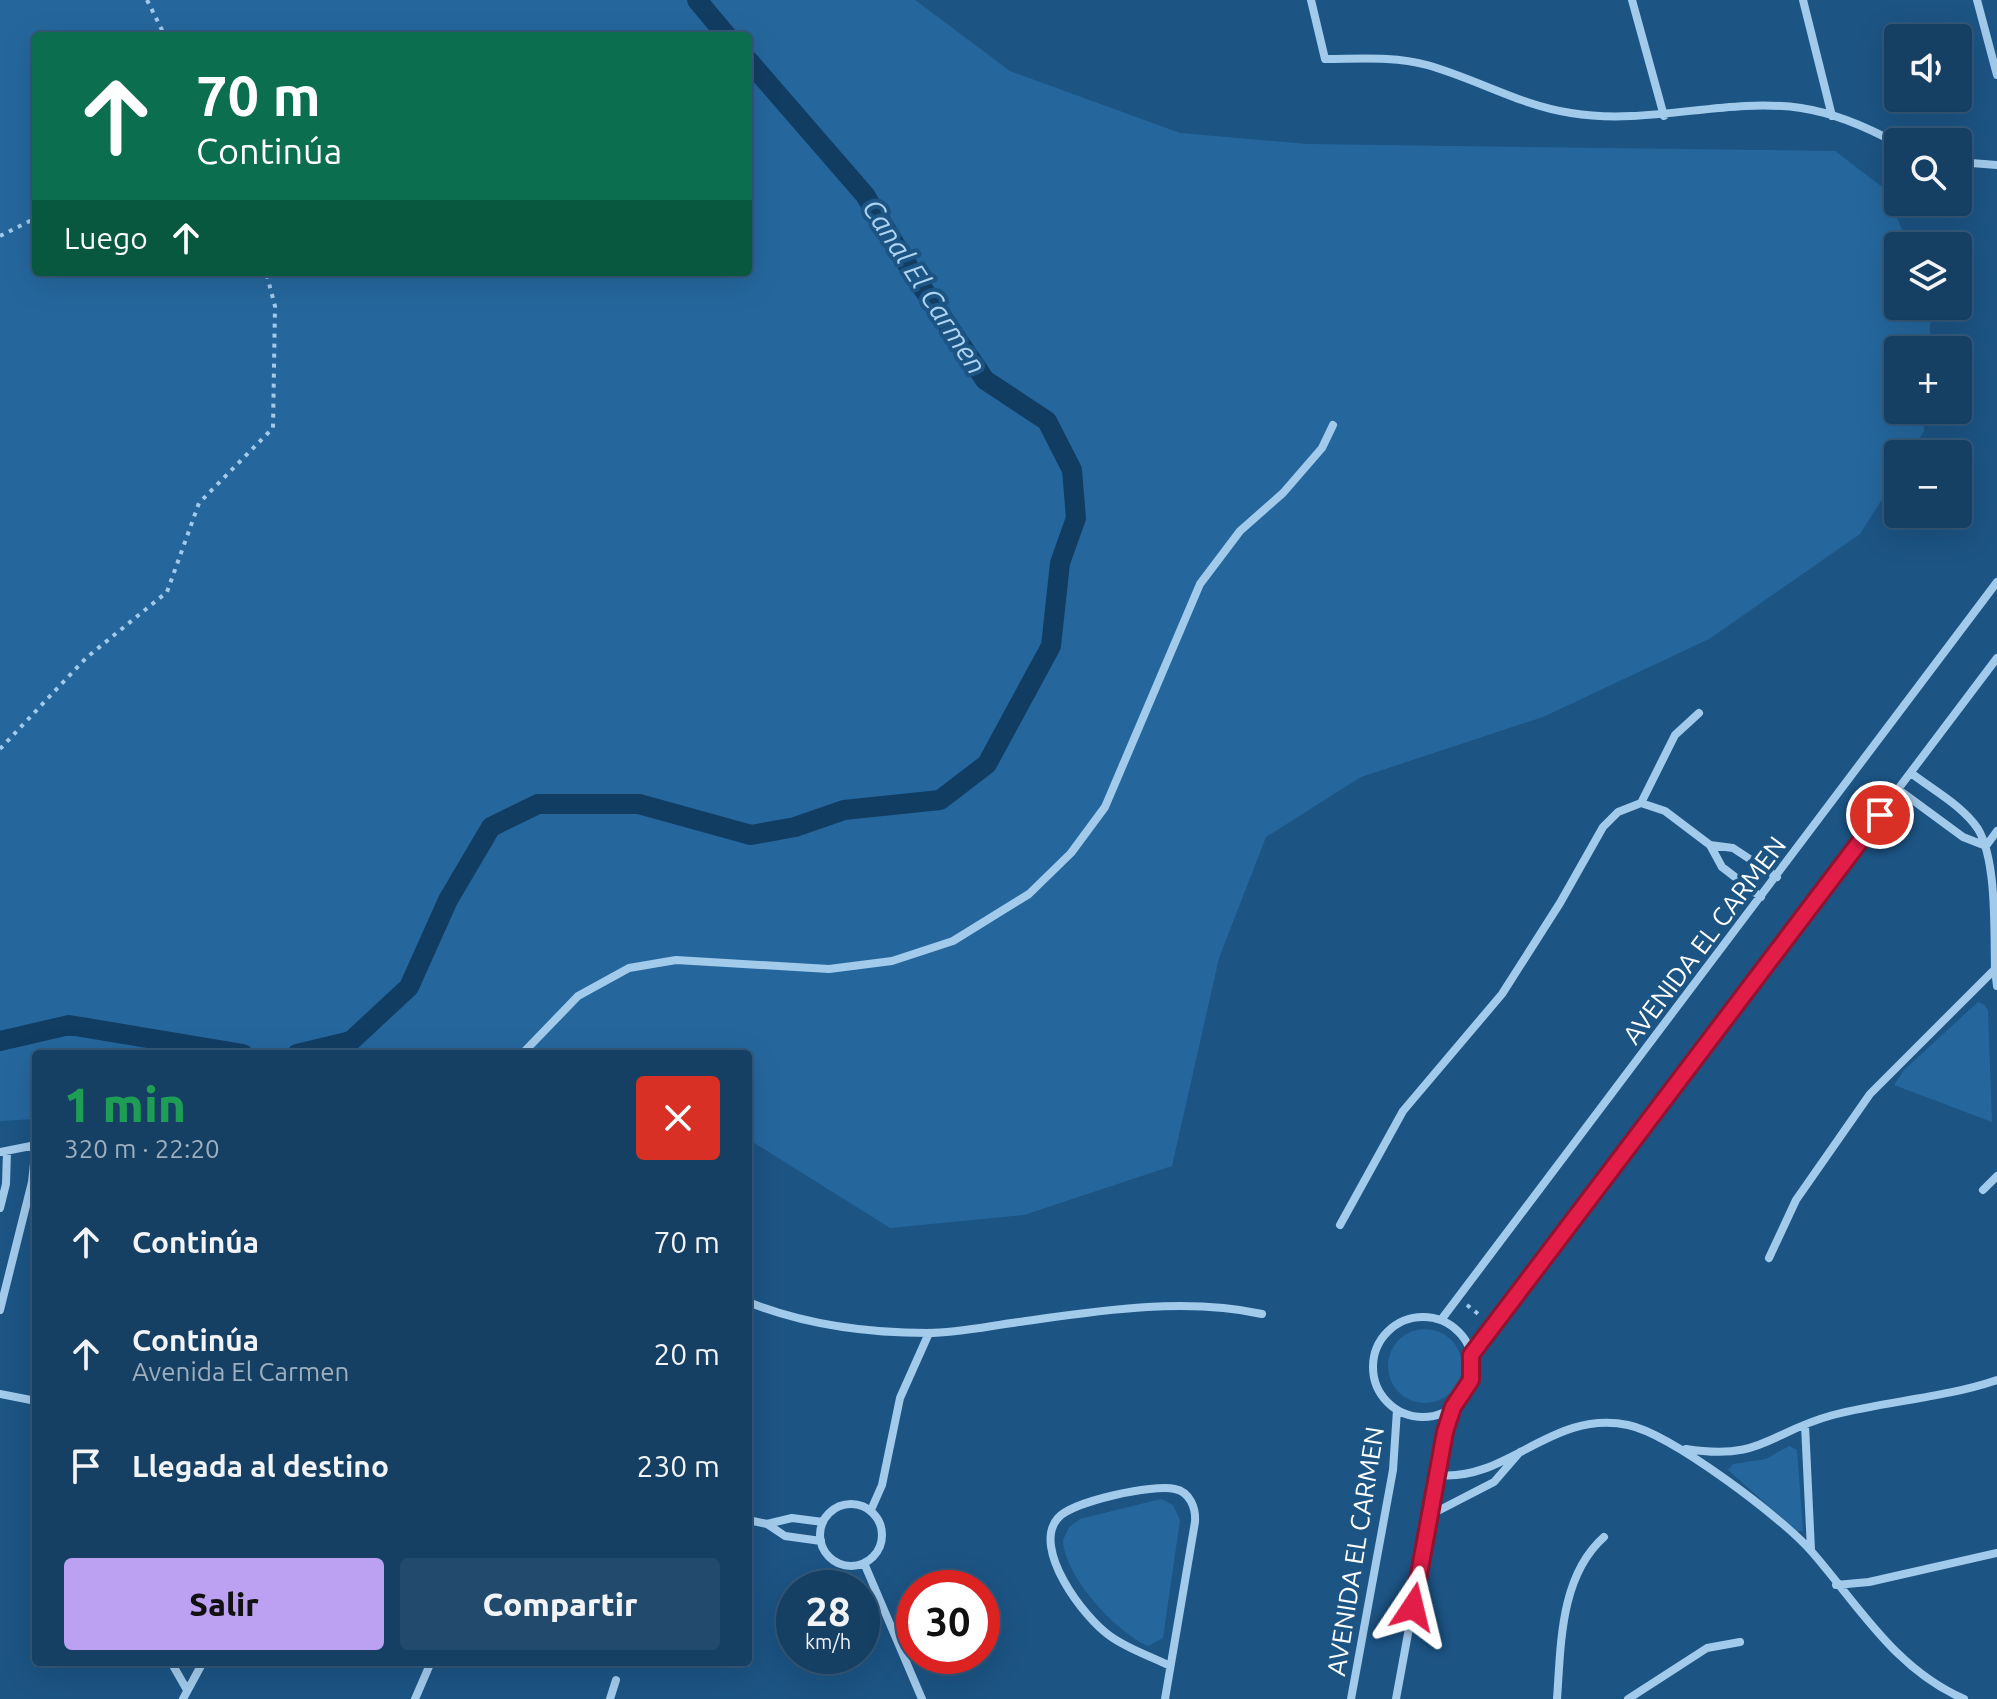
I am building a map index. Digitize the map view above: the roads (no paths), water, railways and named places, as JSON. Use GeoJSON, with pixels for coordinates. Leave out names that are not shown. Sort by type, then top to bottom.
{"type":"FeatureCollection","features":[{"type":"Feature","properties":{"kind":"street"},"geometry":{"type":"LineString","coordinates":[[1311,0],[1325,59],[1404,59],[1446,70],[1514,100],[1570,113],[1629,118],[1743,107],[1801,108],[1832,116],[1884,138]]}},
{"type":"Feature","properties":{"kind":"street"},"geometry":{"type":"LineString","coordinates":[[1632,0],[1664,116]]}},
{"type":"Feature","properties":{"kind":"street"},"geometry":{"type":"LineString","coordinates":[[1803,0],[1832,116]]}},
{"type":"Feature","properties":{"kind":"street"},"geometry":{"type":"LineString","coordinates":[[1977,0],[1997,75]]}},
{"type":"Feature","properties":{"kind":"street"},"geometry":{"type":"LineString","coordinates":[[1972,163],[1997,165]]}},
{"type":"Feature","properties":{"kind":"street"},"geometry":{"type":"LineString","coordinates":[[526,1050],[578,996],[629,968],[676,960],[797,969],[860,967],[913,955],[953,941],[1029,894],[1071,853],[1105,807],[1200,584],[1240,531],[1283,493],[1322,448],[1333,425]]}},
{"type":"Feature","properties":{"kind":"street","name":"AVENIDA EL CARMEN"},"geometry":{"type":"LineString","coordinates":[[1441,1320],[1997,582]]}},
{"type":"Feature","properties":{"kind":"street"},"geometry":{"type":"LineString","coordinates":[[1471,1355],[1997,658]]}},
{"type":"Feature","properties":{"kind":"street"},"geometry":{"type":"LineString","coordinates":[[1340,1225],[1403,1111],[1481,1021],[1520,968],[1603,827],[1618,812],[1641,803],[1675,735],[1699,713]]}},
{"type":"Feature","properties":{"kind":"street"},"geometry":{"type":"LineString","coordinates":[[1911,773],[1972,821],[1986,846],[1993,891],[1997,986]]}},
{"type":"Feature","properties":{"kind":"street"},"geometry":{"type":"LineString","coordinates":[[1899,790],[1963,837],[1986,846]]}},
{"type":"Feature","properties":{"kind":"street"},"geometry":{"type":"LineString","coordinates":[[1641,803],[1680,820],[1710,845],[1722,867],[1761,897]]}},
{"type":"Feature","properties":{"kind":"street"},"geometry":{"type":"LineString","coordinates":[[1986,846],[1997,831]]}},
{"type":"Feature","properties":{"kind":"street"},"geometry":{"type":"LineString","coordinates":[[1710,845],[1733,848],[1777,877]]}},
{"type":"Feature","properties":{"kind":"street"},"geometry":{"type":"LineString","coordinates":[[1769,1258],[1804,1188],[1870,1094],[1995,969]]}},
{"type":"Feature","properties":{"kind":"street"},"geometry":{"type":"LineString","coordinates":[[0,1208],[6,1184],[3,1152],[32,1146]]}},
{"type":"Feature","properties":{"kind":"street"},"geometry":{"type":"LineString","coordinates":[[1983,1190],[1997,1176]]}},
{"type":"Feature","properties":{"kind":"street"},"geometry":{"type":"LineString","coordinates":[[0,1310],[4,1276],[32,1182]]}},
{"type":"Feature","properties":{"kind":"street"},"geometry":{"type":"LineString","coordinates":[[752,1303],[789,1317],[824,1323],[929,1333],[1111,1310],[1220,1308],[1262,1314]]}},
{"type":"Feature","properties":{"kind":"street"},"geometry":{"type":"LineString","coordinates":[[1396,1699],[1438,1475],[1453,1407],[1471,1380],[1471,1355],[1460,1334],[1441,1320],[1423,1317],[1405,1320],[1389,1330],[1378,1344],[1373,1362],[1375,1381],[1383,1397],[1397,1410],[1421,1417],[1453,1407]]}},
{"type":"Feature","properties":{"kind":"street"},"geometry":{"type":"LineString","coordinates":[[871,1510],[882,1485],[900,1398],[929,1333]]}},
{"type":"Feature","properties":{"kind":"street"},"geometry":{"type":"LineString","coordinates":[[1681,1449],[1718,1453],[1749,1451],[1829,1416],[1997,1380]]}},
{"type":"Feature","properties":{"kind":"street"},"geometry":{"type":"LineString","coordinates":[[0,1394],[32,1400]]}},
{"type":"Feature","properties":{"kind":"street","name":"AVENIDA EL CARMEN"},"geometry":{"type":"LineString","coordinates":[[1351,1699],[1393,1470],[1397,1410]]}},
{"type":"Feature","properties":{"kind":"street"},"geometry":{"type":"LineString","coordinates":[[1438,1475],[1467,1474],[1520,1452],[1561,1430],[1599,1423],[1642,1429],[1681,1449],[1811,1550],[1836,1585],[1888,1644],[1944,1689],[1964,1699]]}},
{"type":"Feature","properties":{"kind":"street"},"geometry":{"type":"LineString","coordinates":[[1805,1425],[1811,1550]]}},
{"type":"Feature","properties":{"kind":"street"},"geometry":{"type":"LineString","coordinates":[[1430,1515],[1494,1482],[1520,1452]]}},
{"type":"Feature","properties":{"kind":"street"},"geometry":{"type":"LineString","coordinates":[[1165,1699],[1195,1522],[1191,1501],[1181,1491],[1164,1488],[1095,1500],[1062,1514],[1050,1531],[1051,1548],[1058,1569],[1084,1610],[1109,1635],[1170,1666]]}},
{"type":"Feature","properties":{"kind":"street"},"geometry":{"type":"LineString","coordinates":[[844,1505],[863,1506],[871,1510],[881,1525],[882,1543],[864,1563],[846,1566],[837,1563],[824,1550],[821,1541],[823,1522],[828,1514],[844,1505]]}},
{"type":"Feature","properties":{"kind":"street"},"geometry":{"type":"LineString","coordinates":[[767,1524],[792,1518],[823,1522]]}},
{"type":"Feature","properties":{"kind":"street"},"geometry":{"type":"LineString","coordinates":[[752,1521],[767,1524],[785,1536],[821,1541]]}},
{"type":"Feature","properties":{"kind":"street"},"geometry":{"type":"LineString","coordinates":[[1557,1699],[1573,1583],[1585,1557],[1604,1537]]}},
{"type":"Feature","properties":{"kind":"street"},"geometry":{"type":"LineString","coordinates":[[1836,1585],[1869,1582],[1997,1553]]}},
{"type":"Feature","properties":{"kind":"street"},"geometry":{"type":"LineString","coordinates":[[864,1563],[922,1699]]}},
{"type":"Feature","properties":{"kind":"street"},"geometry":{"type":"LineString","coordinates":[[1628,1699],[1707,1648],[1740,1642]]}},
{"type":"Feature","properties":{"kind":"street"},"geometry":{"type":"LineString","coordinates":[[173,1666],[185,1695]]}},
{"type":"Feature","properties":{"kind":"street"},"geometry":{"type":"LineString","coordinates":[[185,1695],[201,1666]]}},
{"type":"Feature","properties":{"kind":"street"},"geometry":{"type":"LineString","coordinates":[[415,1699],[429,1666]]}},
{"type":"Feature","properties":{"kind":"street"},"geometry":{"type":"LineString","coordinates":[[610,1699],[616,1680]]}},
{"type":"Feature","properties":{"kind":"waterway","name":"Canal El Carmen"},"geometry":{"type":"LineString","coordinates":[[697,0],[724,32]]}},
{"type":"Feature","properties":{"kind":"waterway","name":"Canal El Carmen"},"geometry":{"type":"LineString","coordinates":[[314,1050],[351,1041],[409,987],[448,900],[491,827],[538,804],[639,804],[751,835],[795,827],[844,810],[940,800],[987,764],[1051,646],[1060,563],[1076,518],[1072,470],[1047,421],[985,380],[913,274],[865,195],[752,65]]}},
{"type":"Feature","properties":{"kind":"waterway","name":"Canal El Carmen"},"geometry":{"type":"LineString","coordinates":[[0,1041],[69,1025],[219,1050]]}}]}
